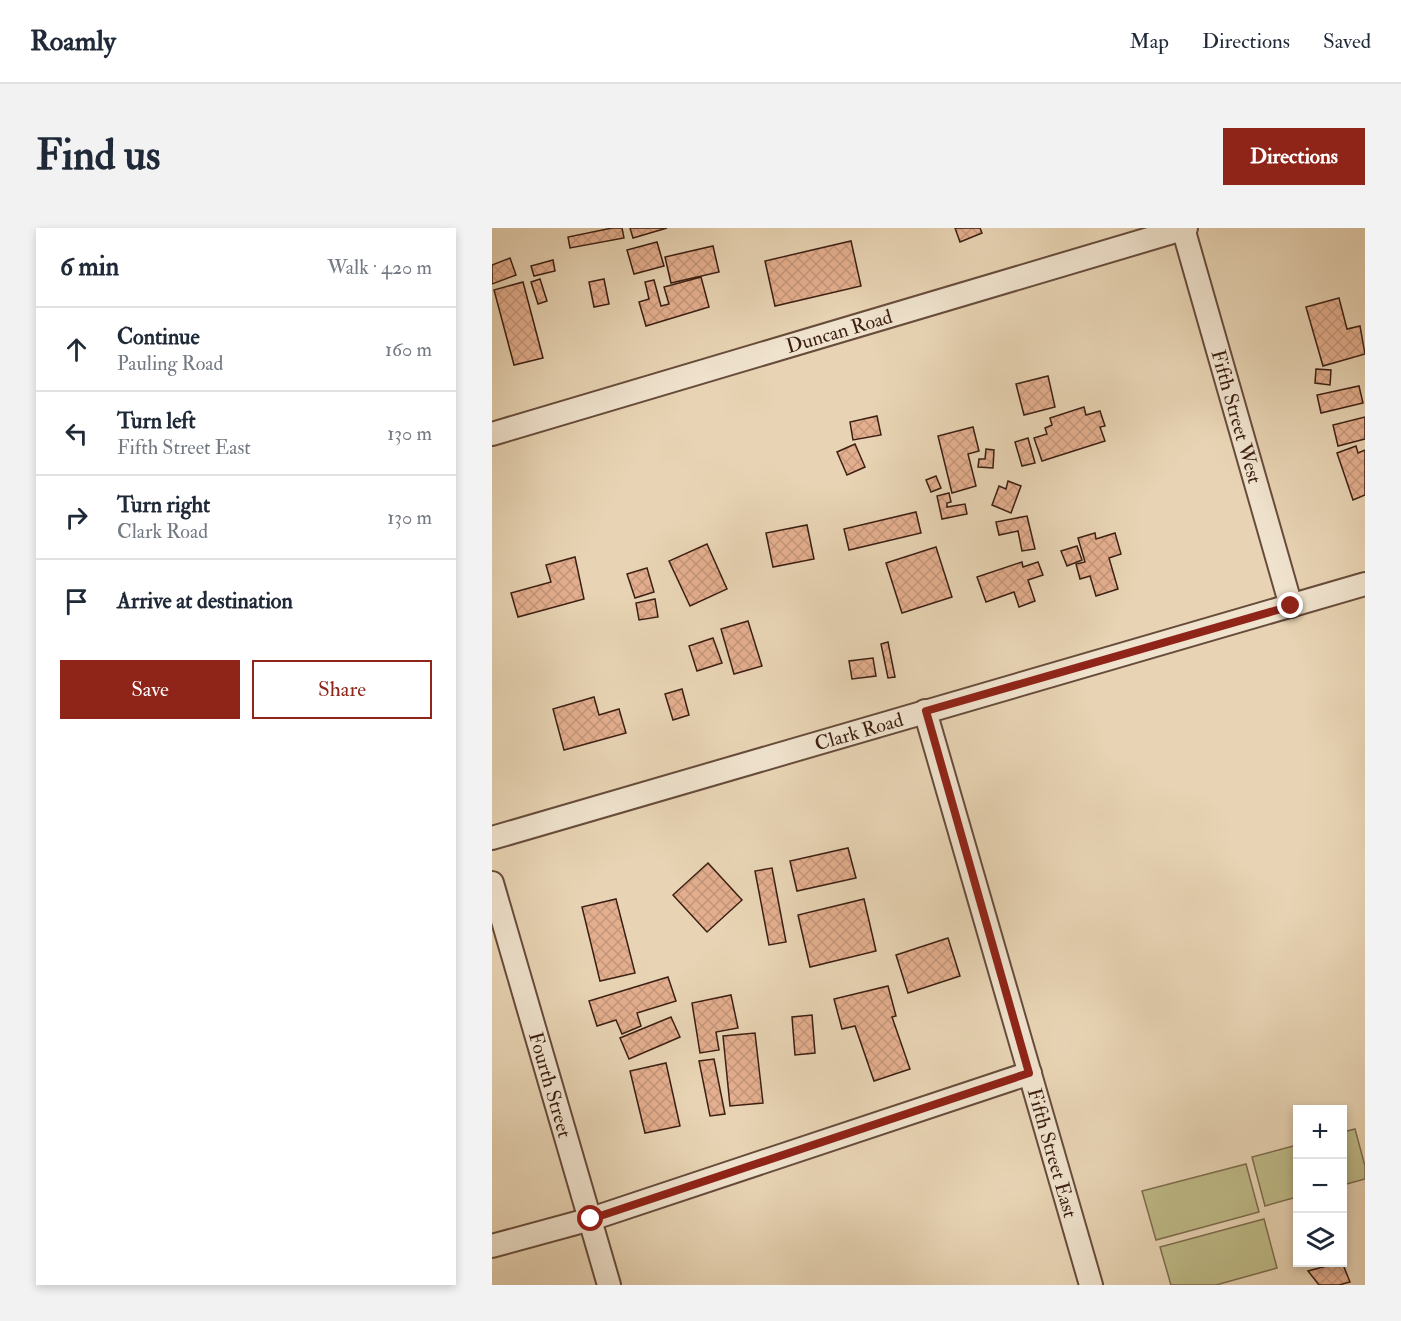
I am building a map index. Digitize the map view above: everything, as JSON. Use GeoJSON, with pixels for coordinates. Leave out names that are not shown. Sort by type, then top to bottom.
{"type":"FeatureCollection","features":[{"type":"Feature","properties":{"kind":"street","name":"Duncan Road"},"geometry":{"type":"LineString","coordinates":[[492,434],[1184,228]]}},
{"type":"Feature","properties":{"kind":"street","name":"Fifth Street West"},"geometry":{"type":"LineString","coordinates":[[1184,228],[1291,606]]}},
{"type":"Feature","properties":{"kind":"street","name":"Clark Road"},"geometry":{"type":"LineString","coordinates":[[492,838],[1365,584]]}},
{"type":"Feature","properties":{"kind":"street","name":"Fifth Street East"},"geometry":{"type":"LineString","coordinates":[[926,711],[1091,1285]]}},
{"type":"Feature","properties":{"kind":"street","name":"Fourth Street"},"geometry":{"type":"LineString","coordinates":[[492,883],[609,1285]]}},
{"type":"Feature","properties":{"kind":"street"},"geometry":{"type":"LineString","coordinates":[[492,1246],[591,1219],[1029,1073]]}},
{"type":"Feature","properties":{"kind":"shaded area"},"geometry":{"type":"Polygon","coordinates":[[[1355,1129],[1365,1166],[1365,1179],[1347,1184],[1347,1159],[1347,1131],[1355,1129]]]}},
{"type":"Feature","properties":{"kind":"shaded area"},"geometry":{"type":"Polygon","coordinates":[[[1293,1146],[1293,1198],[1265,1206],[1252,1157],[1293,1146]]]}},
{"type":"Feature","properties":{"kind":"shaded area"},"geometry":{"type":"Polygon","coordinates":[[[1246,1164],[1259,1212],[1156,1240],[1142,1191],[1246,1164]]]}},
{"type":"Feature","properties":{"kind":"shaded area"},"geometry":{"type":"Polygon","coordinates":[[[1264,1219],[1277,1268],[1216,1285],[1171,1285],[1160,1247],[1264,1219]]]}},
{"type":"Feature","properties":{"kind":"building"},"geometry":{"type":"Polygon","coordinates":[[[622,228],[624,238],[570,248],[568,237],[622,228]]]}},
{"type":"Feature","properties":{"kind":"building"},"geometry":{"type":"Polygon","coordinates":[[[630,228],[667,228],[633,238],[630,228]]]}},
{"type":"Feature","properties":{"kind":"building"},"geometry":{"type":"Polygon","coordinates":[[[955,228],[980,228],[982,233],[960,242],[955,228]]]}},
{"type":"Feature","properties":{"kind":"building"},"geometry":{"type":"Polygon","coordinates":[[[851,241],[861,286],[775,306],[765,261],[851,241]]]}},
{"type":"Feature","properties":{"kind":"building"},"geometry":{"type":"Polygon","coordinates":[[[657,242],[664,266],[634,274],[627,250],[657,242]]]}},
{"type":"Feature","properties":{"kind":"building"},"geometry":{"type":"Polygon","coordinates":[[[713,246],[719,272],[671,283],[665,257],[713,246]]]}},
{"type":"Feature","properties":{"kind":"building"},"geometry":{"type":"Polygon","coordinates":[[[510,258],[516,275],[492,284],[492,265],[510,258]]]}},
{"type":"Feature","properties":{"kind":"building"},"geometry":{"type":"Polygon","coordinates":[[[553,260],[555,271],[534,276],[531,266],[553,260]]]}},
{"type":"Feature","properties":{"kind":"building"},"geometry":{"type":"Polygon","coordinates":[[[701,277],[709,307],[646,326],[639,302],[649,299],[645,282],[654,280],[661,306],[669,304],[664,287],[701,277]]]}},
{"type":"Feature","properties":{"kind":"building"},"geometry":{"type":"Polygon","coordinates":[[[540,279],[547,301],[538,304],[531,282],[540,279]]]}},
{"type":"Feature","properties":{"kind":"building"},"geometry":{"type":"Polygon","coordinates":[[[604,279],[609,304],[594,307],[589,282],[604,279]]]}},
{"type":"Feature","properties":{"kind":"building"},"geometry":{"type":"Polygon","coordinates":[[[523,282],[543,358],[514,365],[494,290],[523,282]]]}},
{"type":"Feature","properties":{"kind":"building"},"geometry":{"type":"Polygon","coordinates":[[[1339,298],[1347,329],[1360,326],[1365,354],[1323,366],[1306,307],[1339,298]]]}},
{"type":"Feature","properties":{"kind":"building"},"geometry":{"type":"Polygon","coordinates":[[[1316,369],[1331,370],[1330,385],[1315,383],[1316,369]]]}},
{"type":"Feature","properties":{"kind":"building"},"geometry":{"type":"Polygon","coordinates":[[[1048,376],[1055,407],[1024,415],[1016,384],[1048,376]]]}},
{"type":"Feature","properties":{"kind":"building"},"geometry":{"type":"Polygon","coordinates":[[[1359,386],[1363,403],[1321,413],[1317,395],[1359,386]]]}},
{"type":"Feature","properties":{"kind":"building"},"geometry":{"type":"Polygon","coordinates":[[[1084,407],[1086,415],[1100,411],[1105,426],[1100,427],[1105,441],[1042,461],[1034,438],[1047,434],[1045,428],[1052,425],[1050,418],[1084,407]]]}},
{"type":"Feature","properties":{"kind":"building"},"geometry":{"type":"Polygon","coordinates":[[[877,416],[881,435],[853,440],[850,422],[877,416]]]}},
{"type":"Feature","properties":{"kind":"building"},"geometry":{"type":"Polygon","coordinates":[[[1365,417],[1365,439],[1338,446],[1333,425],[1365,417]]]}},
{"type":"Feature","properties":{"kind":"building"},"geometry":{"type":"Polygon","coordinates":[[[973,427],[979,451],[968,454],[976,486],[952,493],[938,436],[973,427]]]}},
{"type":"Feature","properties":{"kind":"building"},"geometry":{"type":"Polygon","coordinates":[[[1028,438],[1035,463],[1022,466],[1015,442],[1028,438]]]}},
{"type":"Feature","properties":{"kind":"building"},"geometry":{"type":"Polygon","coordinates":[[[855,444],[865,467],[847,475],[837,452],[855,444]]]}},
{"type":"Feature","properties":{"kind":"building"},"geometry":{"type":"Polygon","coordinates":[[[1356,446],[1358,453],[1365,450],[1365,495],[1353,500],[1337,453],[1356,446]]]}},
{"type":"Feature","properties":{"kind":"building"},"geometry":{"type":"Polygon","coordinates":[[[986,449],[994,450],[993,468],[978,467],[979,459],[985,459],[986,449]]]}},
{"type":"Feature","properties":{"kind":"building"},"geometry":{"type":"Polygon","coordinates":[[[936,476],[941,488],[931,492],[926,480],[936,476]]]}},
{"type":"Feature","properties":{"kind":"building"},"geometry":{"type":"Polygon","coordinates":[[[1008,481],[1021,486],[1011,513],[992,505],[999,486],[1006,489],[1008,481]]]}},
{"type":"Feature","properties":{"kind":"building"},"geometry":{"type":"Polygon","coordinates":[[[949,493],[951,502],[947,503],[947,507],[965,504],[967,514],[942,519],[937,496],[949,493]]]}},
{"type":"Feature","properties":{"kind":"building"},"geometry":{"type":"Polygon","coordinates":[[[916,512],[921,533],[849,550],[844,529],[916,512]]]}},
{"type":"Feature","properties":{"kind":"building"},"geometry":{"type":"Polygon","coordinates":[[[1027,516],[1035,549],[1022,551],[1018,531],[999,535],[996,522],[1027,516]]]}},
{"type":"Feature","properties":{"kind":"building"},"geometry":{"type":"Polygon","coordinates":[[[807,525],[814,559],[773,567],[766,533],[807,525]]]}},
{"type":"Feature","properties":{"kind":"building"},"geometry":{"type":"Polygon","coordinates":[[[1095,533],[1096,539],[1115,533],[1121,554],[1109,558],[1118,589],[1096,596],[1090,576],[1080,579],[1076,564],[1085,562],[1078,538],[1095,533]]]}},
{"type":"Feature","properties":{"kind":"building"},"geometry":{"type":"Polygon","coordinates":[[[707,544],[727,589],[690,606],[669,561],[707,544]]]}},
{"type":"Feature","properties":{"kind":"building"},"geometry":{"type":"Polygon","coordinates":[[[1077,546],[1082,560],[1067,566],[1061,551],[1077,546]]]}},
{"type":"Feature","properties":{"kind":"building"},"geometry":{"type":"Polygon","coordinates":[[[936,547],[952,597],[902,613],[886,563],[936,547]]]}},
{"type":"Feature","properties":{"kind":"building"},"geometry":{"type":"Polygon","coordinates":[[[575,557],[584,599],[518,617],[511,593],[551,582],[546,565],[575,557]]]}},
{"type":"Feature","properties":{"kind":"building"},"geometry":{"type":"Polygon","coordinates":[[[1022,562],[1023,567],[1038,562],[1043,575],[1028,580],[1035,601],[1019,607],[1014,592],[986,602],[977,577],[1022,562]]]}},
{"type":"Feature","properties":{"kind":"building"},"geometry":{"type":"Polygon","coordinates":[[[647,568],[654,592],[635,598],[627,574],[647,568]]]}},
{"type":"Feature","properties":{"kind":"building"},"geometry":{"type":"Polygon","coordinates":[[[655,599],[658,617],[639,620],[636,603],[655,599]]]}},
{"type":"Feature","properties":{"kind":"building"},"geometry":{"type":"Polygon","coordinates":[[[748,621],[762,666],[734,674],[721,629],[748,621]]]}},
{"type":"Feature","properties":{"kind":"building"},"geometry":{"type":"Polygon","coordinates":[[[713,638],[722,663],[697,671],[689,646],[713,638]]]}},
{"type":"Feature","properties":{"kind":"building"},"geometry":{"type":"Polygon","coordinates":[[[888,642],[895,677],[888,678],[881,644],[888,642]]]}},
{"type":"Feature","properties":{"kind":"building"},"geometry":{"type":"Polygon","coordinates":[[[873,658],[876,676],[852,679],[849,661],[873,658]]]}},
{"type":"Feature","properties":{"kind":"building"},"geometry":{"type":"Polygon","coordinates":[[[682,689],[689,715],[673,720],[665,694],[682,689]]]}},
{"type":"Feature","properties":{"kind":"building"},"geometry":{"type":"Polygon","coordinates":[[[594,697],[599,715],[619,709],[626,733],[564,750],[553,709],[594,697]]]}},
{"type":"Feature","properties":{"kind":"building"},"geometry":{"type":"Polygon","coordinates":[[[848,848],[856,878],[797,891],[790,861],[848,848]]]}},
{"type":"Feature","properties":{"kind":"building"},"geometry":{"type":"Polygon","coordinates":[[[708,863],[742,900],[707,932],[673,895],[708,863]]]}},
{"type":"Feature","properties":{"kind":"building"},"geometry":{"type":"Polygon","coordinates":[[[772,868],[786,942],[769,945],[755,871],[772,868]]]}},
{"type":"Feature","properties":{"kind":"building"},"geometry":{"type":"Polygon","coordinates":[[[616,899],[635,973],[600,981],[582,907],[616,899]]]}},
{"type":"Feature","properties":{"kind":"building"},"geometry":{"type":"Polygon","coordinates":[[[864,899],[876,951],[810,967],[798,915],[864,899]]]}},
{"type":"Feature","properties":{"kind":"building"},"geometry":{"type":"Polygon","coordinates":[[[948,938],[960,976],[908,993],[896,955],[948,938]]]}},
{"type":"Feature","properties":{"kind":"building"},"geometry":{"type":"Polygon","coordinates":[[[668,977],[676,1001],[637,1013],[641,1026],[622,1034],[616,1020],[597,1026],[589,1001],[668,977]]]}},
{"type":"Feature","properties":{"kind":"building"},"geometry":{"type":"Polygon","coordinates":[[[888,986],[896,1016],[892,1017],[910,1069],[874,1081],[855,1026],[842,1029],[834,999],[888,986]]]}},
{"type":"Feature","properties":{"kind":"building"},"geometry":{"type":"Polygon","coordinates":[[[731,995],[738,1028],[716,1032],[719,1050],[700,1053],[692,1003],[731,995]]]}},
{"type":"Feature","properties":{"kind":"building"},"geometry":{"type":"Polygon","coordinates":[[[812,1015],[815,1053],[795,1055],[792,1017],[812,1015]]]}},
{"type":"Feature","properties":{"kind":"building"},"geometry":{"type":"Polygon","coordinates":[[[671,1017],[680,1037],[629,1059],[620,1038],[671,1017]]]}},
{"type":"Feature","properties":{"kind":"building"},"geometry":{"type":"Polygon","coordinates":[[[755,1033],[763,1103],[730,1106],[723,1036],[755,1033]]]}},
{"type":"Feature","properties":{"kind":"building"},"geometry":{"type":"Polygon","coordinates":[[[714,1059],[725,1114],[710,1116],[699,1061],[714,1059]]]}},
{"type":"Feature","properties":{"kind":"building"},"geometry":{"type":"Polygon","coordinates":[[[666,1063],[680,1126],[645,1133],[630,1071],[666,1063]]]}},
{"type":"Feature","properties":{"kind":"building"},"geometry":{"type":"Polygon","coordinates":[[[1323,1267],[1344,1267],[1350,1282],[1339,1285],[1319,1285],[1308,1271],[1323,1267]]]}},
{"type":"Feature","properties":{"kind":"route"},"geometry":{"type":"LineString","coordinates":[[591,1219],[1029,1073],[926,711],[1291,606]]}}]}
